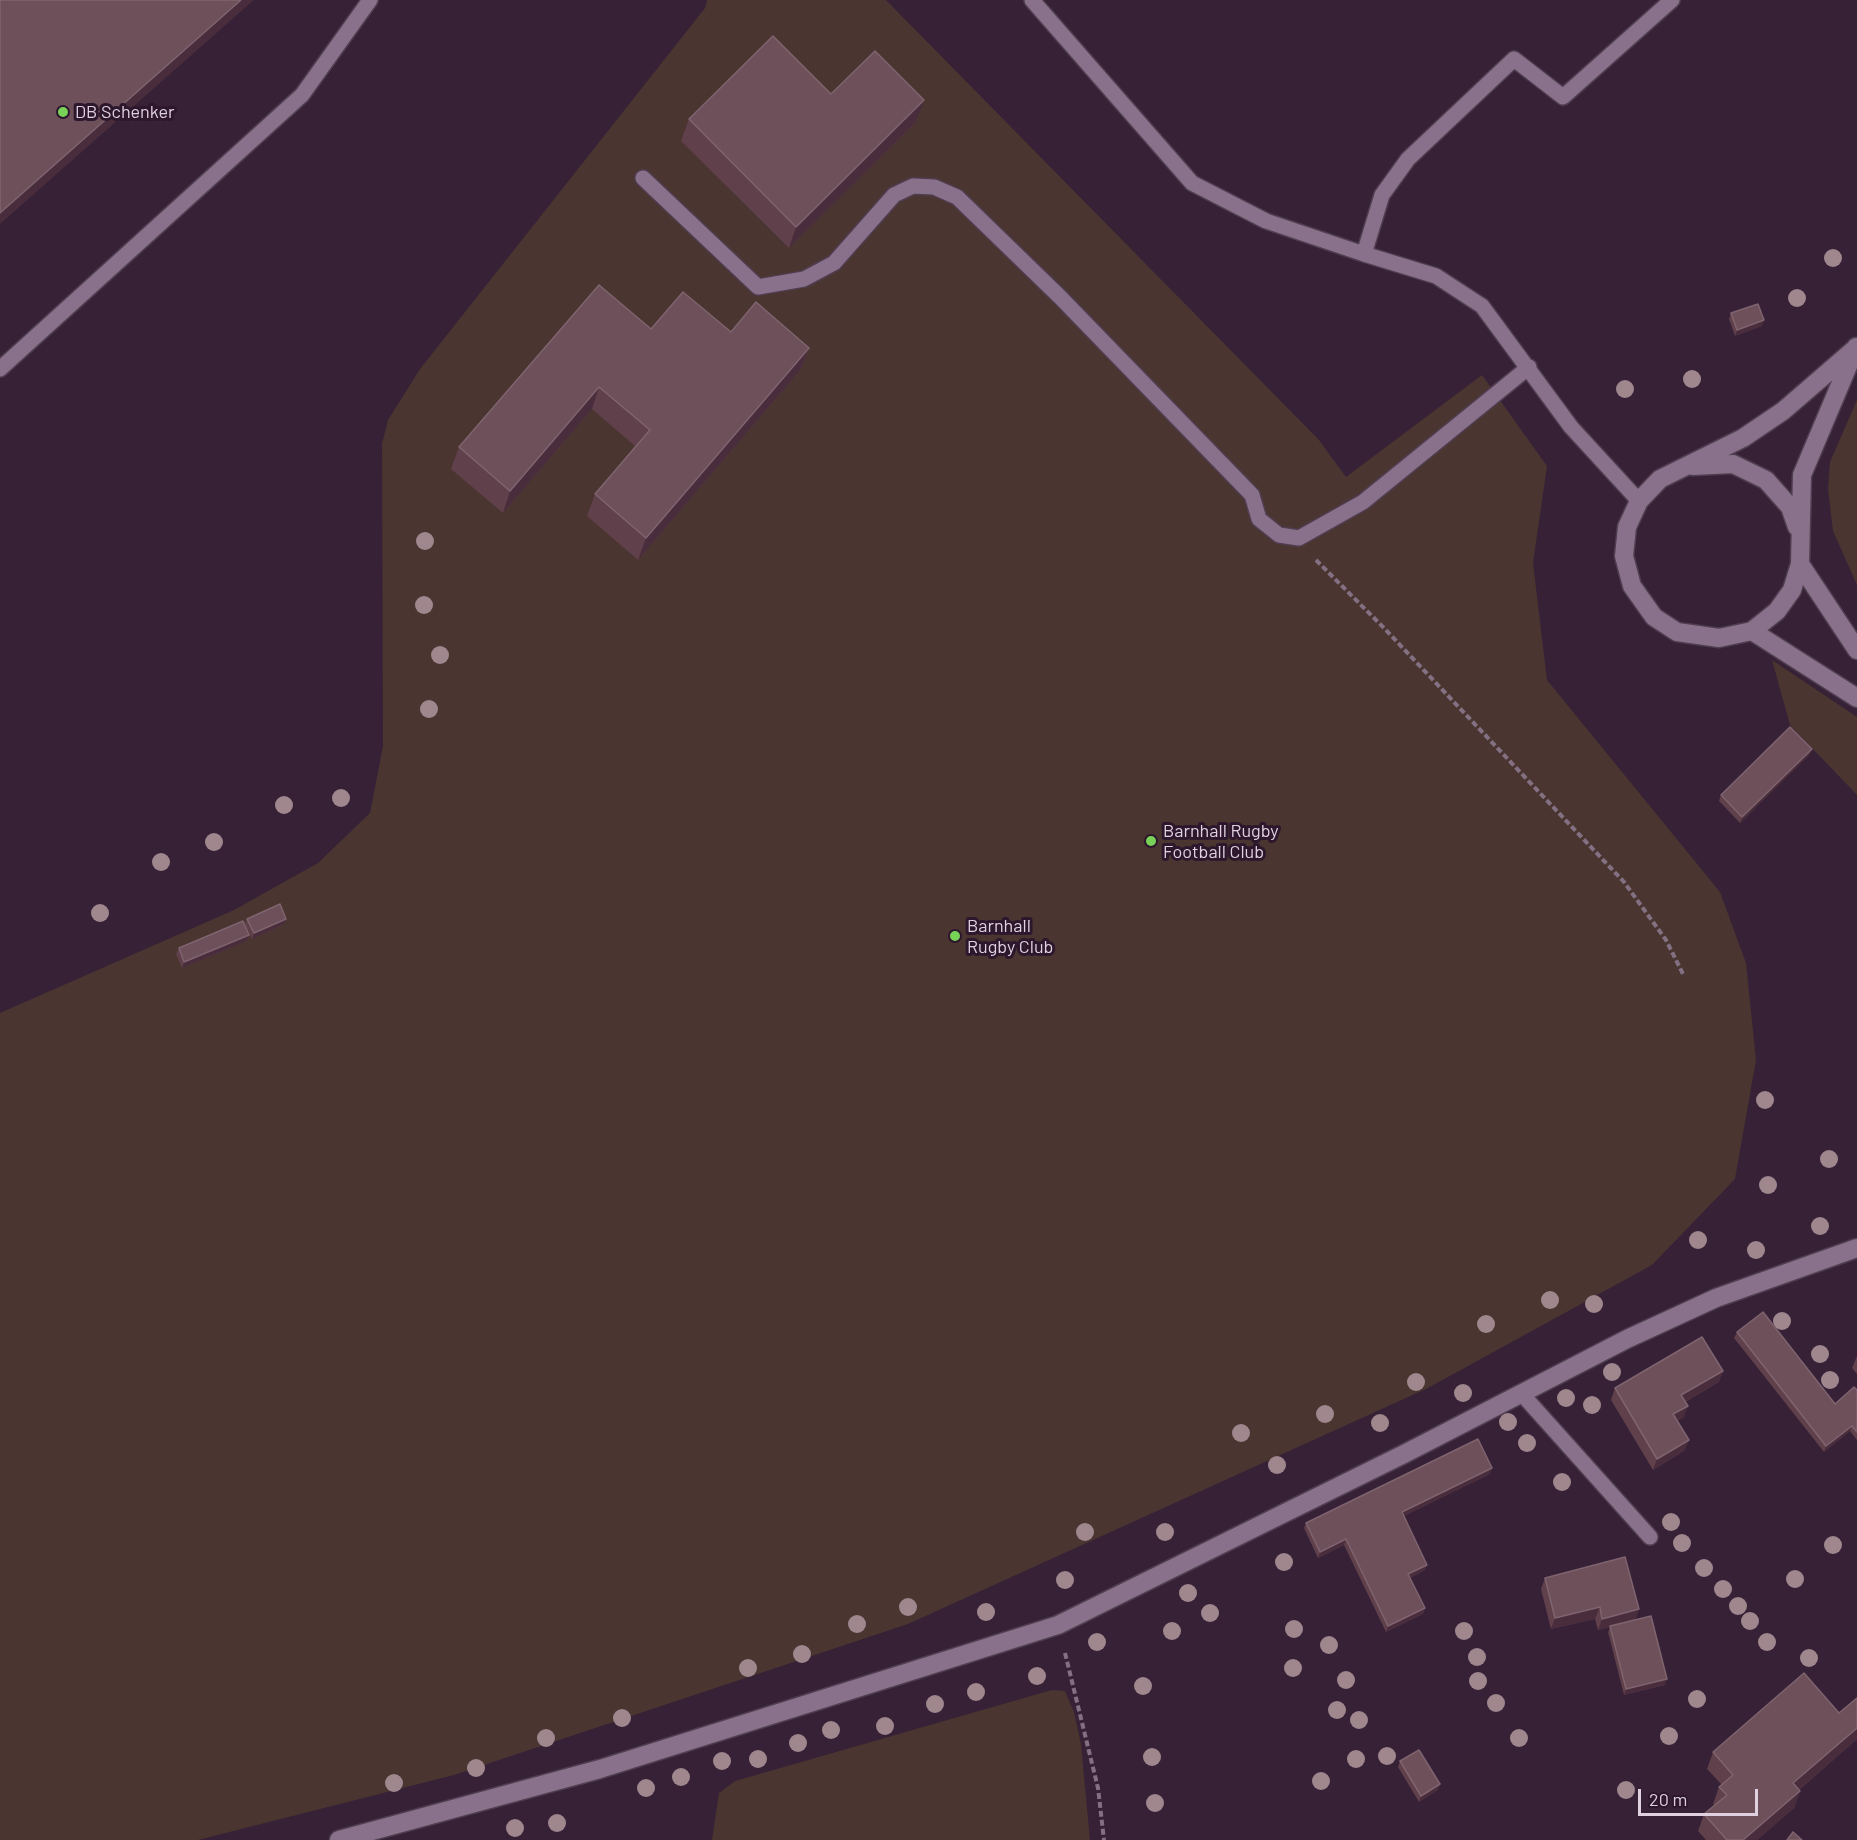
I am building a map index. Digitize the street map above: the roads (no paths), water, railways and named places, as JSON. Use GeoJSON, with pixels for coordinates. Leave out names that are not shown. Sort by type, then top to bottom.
{"type":"FeatureCollection","features":[{"type":"Feature","properties":{"kind":"street"},"geometry":{"type":"LineString","coordinates":[[1857,347],[1802,475],[1800,564],[1792,590],[1777,611],[1752,631],[1719,638],[1677,632],[1654,617],[1632,586],[1624,556],[1627,527],[1639,501],[1660,480],[1743,438],[1783,411],[1857,347]]}},
{"type":"Feature","properties":{"kind":"street"},"geometry":{"type":"LineString","coordinates":[[1685,466],[1733,464],[1766,480],[1790,507],[1800,537]]}},
{"type":"Feature","properties":{"kind":"street"},"geometry":{"type":"LineString","coordinates":[[1800,564],[1857,650]]}},
{"type":"Feature","properties":{"kind":"street"},"geometry":{"type":"LineString","coordinates":[[1752,631],[1857,698]]}},
{"type":"Feature","properties":{"kind":"street"},"geometry":{"type":"LineString","coordinates":[[339,1840],[600,1769],[1058,1625],[1404,1454],[1627,1339],[1716,1298],[1857,1248]]}},
{"type":"Feature","properties":{"kind":"lane"},"geometry":{"type":"LineString","coordinates":[[0,369],[302,95],[370,0]]}},
{"type":"Feature","properties":{"kind":"lane"},"geometry":{"type":"LineString","coordinates":[[1032,0],[1192,183],[1266,220],[1436,276],[1461,290],[1482,306],[1571,427],[1639,501]]}},
{"type":"Feature","properties":{"kind":"lane"},"geometry":{"type":"LineString","coordinates":[[1364,254],[1383,195],[1408,159],[1514,59],[1563,97],[1672,0]]}},
{"type":"Feature","properties":{"kind":"lane"},"geometry":{"type":"LineString","coordinates":[[643,178],[758,287],[804,279],[834,263],[894,195],[913,186],[934,187],[957,197],[1060,297],[1252,495],[1259,519],[1279,535],[1299,538],[1363,502],[1529,367]]}},
{"type":"Feature","properties":{"kind":"lane"},"geometry":{"type":"LineString","coordinates":[[1521,1393],[1650,1537]]}},
{"type":"Feature","properties":{"kind":"place","name":"DB Schenker"},"geometry":{"type":"Point","coordinates":[63,112]}},
{"type":"Feature","properties":{"kind":"place","name":"Barnhall Rugby Football Club"},"geometry":{"type":"Point","coordinates":[1151,841]}},
{"type":"Feature","properties":{"kind":"place","name":"Barnhall Rugby Club"},"geometry":{"type":"Point","coordinates":[955,936]}}]}
